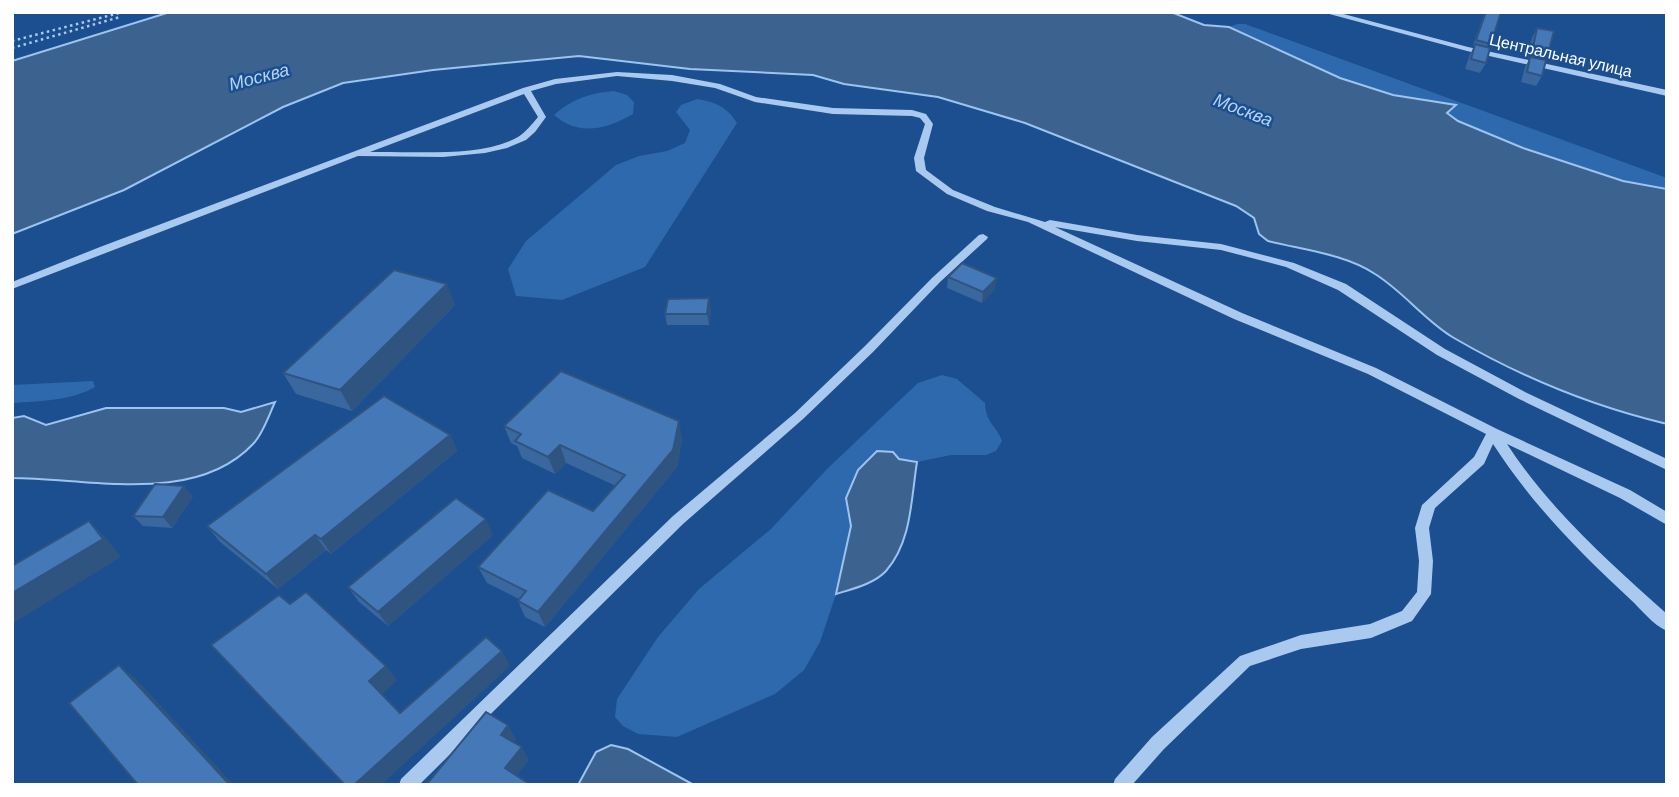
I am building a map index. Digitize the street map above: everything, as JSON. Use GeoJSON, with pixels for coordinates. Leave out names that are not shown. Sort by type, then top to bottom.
{"type":"FeatureCollection","features":[{"type":"Feature","properties":{"kind":"street","name":"Центральная улица"},"geometry":{"type":"LineString","coordinates":[[1326,12],[1467,49],[1667,93]]}},
{"type":"Feature","properties":{"kind":"street"},"geometry":{"type":"LineString","coordinates":[[12,286],[526,90],[582,78],[646,76],[718,86],[755,99],[833,111],[912,113],[923,117],[929,124],[919,158],[921,171],[950,192],[991,209],[1032,220],[1238,316],[1372,371],[1625,494],[1667,519]]}},
{"type":"Feature","properties":{"kind":"street"},"geometry":{"type":"LineString","coordinates":[[407,785],[678,520],[799,416],[983,237]]}},
{"type":"Feature","properties":{"kind":"street"},"geometry":{"type":"LineString","coordinates":[[1493,432],[1514,468],[1582,544],[1667,624]]}},
{"type":"Feature","properties":{"kind":"street"},"geometry":{"type":"LineString","coordinates":[[1121,785],[1158,743],[1245,661],[1301,642],[1371,631],[1407,616],[1424,594],[1426,561],[1422,528],[1429,505],[1479,460],[1493,432]]}},
{"type":"Feature","properties":{"kind":"lane"},"geometry":{"type":"LineString","coordinates":[[353,155],[464,152],[495,149],[519,140],[534,128],[542,117],[526,90]]}},
{"type":"Feature","properties":{"kind":"lane"},"geometry":{"type":"LineString","coordinates":[[1032,220],[1137,238],[1221,247],[1290,264],[1342,287],[1441,352],[1523,396],[1667,464]]}},
{"type":"Feature","properties":{"kind":"path"},"geometry":{"type":"LineString","coordinates":[[12,41],[123,12]]}},
{"type":"Feature","properties":{"kind":"path"},"geometry":{"type":"LineString","coordinates":[[12,48],[120,17]]}},
{"type":"Feature","properties":{"kind":"shaded area"},"geometry":{"type":"Polygon","coordinates":[[[1245,24],[1667,178],[1667,189],[1623,181],[1523,148],[1458,121],[1447,113],[1455,105],[1393,95],[1340,78],[1229,27],[1245,24]]]}},
{"type":"Feature","properties":{"kind":"shaded area"},"geometry":{"type":"Polygon","coordinates":[[[614,91],[627,95],[634,102],[633,114],[613,124],[583,128],[564,122],[554,115],[582,98],[614,91]]]}},
{"type":"Feature","properties":{"kind":"shaded area"},"geometry":{"type":"Polygon","coordinates":[[[697,99],[720,106],[737,123],[645,267],[562,300],[516,296],[508,269],[526,241],[616,165],[639,156],[667,151],[685,143],[690,130],[676,112],[681,105],[697,99]]]}},
{"type":"Feature","properties":{"kind":"shaded area"},"geometry":{"type":"Polygon","coordinates":[[[942,375],[957,379],[985,403],[989,420],[1002,441],[996,451],[986,455],[951,455],[917,462],[899,459],[846,498],[851,526],[836,594],[820,642],[804,670],[775,694],[677,737],[638,734],[623,726],[615,717],[617,699],[658,637],[699,589],[771,529],[828,468],[918,383],[942,375]]]}},
{"type":"Feature","properties":{"kind":"shaded area"},"geometry":{"type":"Polygon","coordinates":[[[93,381],[95,387],[75,395],[55,400],[12,403],[12,385],[93,381]]]}},
{"type":"Feature","properties":{"kind":"water","name":"Москва"},"geometry":{"type":"Polygon","coordinates":[[[170,12],[1171,12],[1204,25],[1229,27],[1340,78],[1393,95],[1456,105],[1447,113],[1458,121],[1523,148],[1623,181],[1667,189],[1667,424],[1557,389],[1479,352],[1443,331],[1386,281],[1363,267],[1323,253],[1268,241],[1259,234],[1254,218],[1236,206],[1025,123],[938,97],[844,84],[813,75],[690,69],[579,56],[433,70],[343,83],[283,107],[124,190],[12,234],[12,61],[170,12]]]}},
{"type":"Feature","properties":{"kind":"water"},"geometry":{"type":"Polygon","coordinates":[[[275,402],[263,430],[253,444],[229,463],[202,475],[171,482],[139,484],[12,478],[12,418],[24,416],[46,425],[106,408],[224,408],[241,412],[275,402]]]}},
{"type":"Feature","properties":{"kind":"water"},"geometry":{"type":"Polygon","coordinates":[[[877,451],[893,452],[899,459],[917,462],[906,533],[895,559],[881,576],[862,586],[836,594],[851,526],[846,498],[858,470],[877,451]]]}},
{"type":"Feature","properties":{"kind":"water"},"geometry":{"type":"Polygon","coordinates":[[[611,745],[628,749],[694,785],[578,785],[596,752],[611,745]]]}},
{"type":"Feature","properties":{"kind":"building"},"geometry":{"type":"Polygon","coordinates":[[[1486,12],[1501,12],[1491,44],[1476,40],[1486,12]]]}},
{"type":"Feature","properties":{"kind":"building"},"geometry":{"type":"Polygon","coordinates":[[[1537,28],[1554,31],[1549,50],[1533,47],[1537,28]]]}},
{"type":"Feature","properties":{"kind":"building"},"geometry":{"type":"Polygon","coordinates":[[[1475,44],[1490,48],[1486,63],[1471,59],[1475,44]]]}},
{"type":"Feature","properties":{"kind":"building"},"geometry":{"type":"Polygon","coordinates":[[[1530,57],[1546,60],[1542,76],[1527,72],[1530,57]]]}},
{"type":"Feature","properties":{"kind":"building"},"geometry":{"type":"Polygon","coordinates":[[[962,263],[997,278],[983,292],[948,277],[962,263]]]}},
{"type":"Feature","properties":{"kind":"building"},"geometry":{"type":"Polygon","coordinates":[[[394,270],[447,284],[340,390],[283,373],[394,270]]]}},
{"type":"Feature","properties":{"kind":"building"},"geometry":{"type":"Polygon","coordinates":[[[709,298],[707,314],[665,314],[668,299],[709,298]]]}},
{"type":"Feature","properties":{"kind":"building"},"geometry":{"type":"Polygon","coordinates":[[[561,371],[679,421],[673,450],[538,612],[518,601],[526,591],[478,567],[548,490],[593,511],[625,475],[560,445],[548,457],[515,441],[521,434],[504,426],[561,371]]]}},
{"type":"Feature","properties":{"kind":"building"},"geometry":{"type":"Polygon","coordinates":[[[384,396],[450,435],[321,539],[315,535],[266,574],[207,526],[384,396]]]}},
{"type":"Feature","properties":{"kind":"building"},"geometry":{"type":"Polygon","coordinates":[[[155,484],[184,486],[163,517],[133,516],[155,484]]]}},
{"type":"Feature","properties":{"kind":"building"},"geometry":{"type":"Polygon","coordinates":[[[456,498],[486,519],[378,612],[348,587],[456,498]]]}},
{"type":"Feature","properties":{"kind":"building"},"geometry":{"type":"Polygon","coordinates":[[[89,521],[103,539],[12,593],[12,566],[89,521]]]}},
{"type":"Feature","properties":{"kind":"building"},"geometry":{"type":"Polygon","coordinates":[[[306,592],[386,666],[369,681],[400,713],[486,637],[502,651],[354,785],[345,785],[211,645],[279,595],[290,604],[306,592]]]}},
{"type":"Feature","properties":{"kind":"building"},"geometry":{"type":"Polygon","coordinates":[[[119,665],[230,785],[138,785],[69,703],[119,665]]]}},
{"type":"Feature","properties":{"kind":"building"},"geometry":{"type":"Polygon","coordinates":[[[486,712],[508,725],[501,735],[522,747],[505,768],[531,785],[426,785],[486,712]]]}}]}
